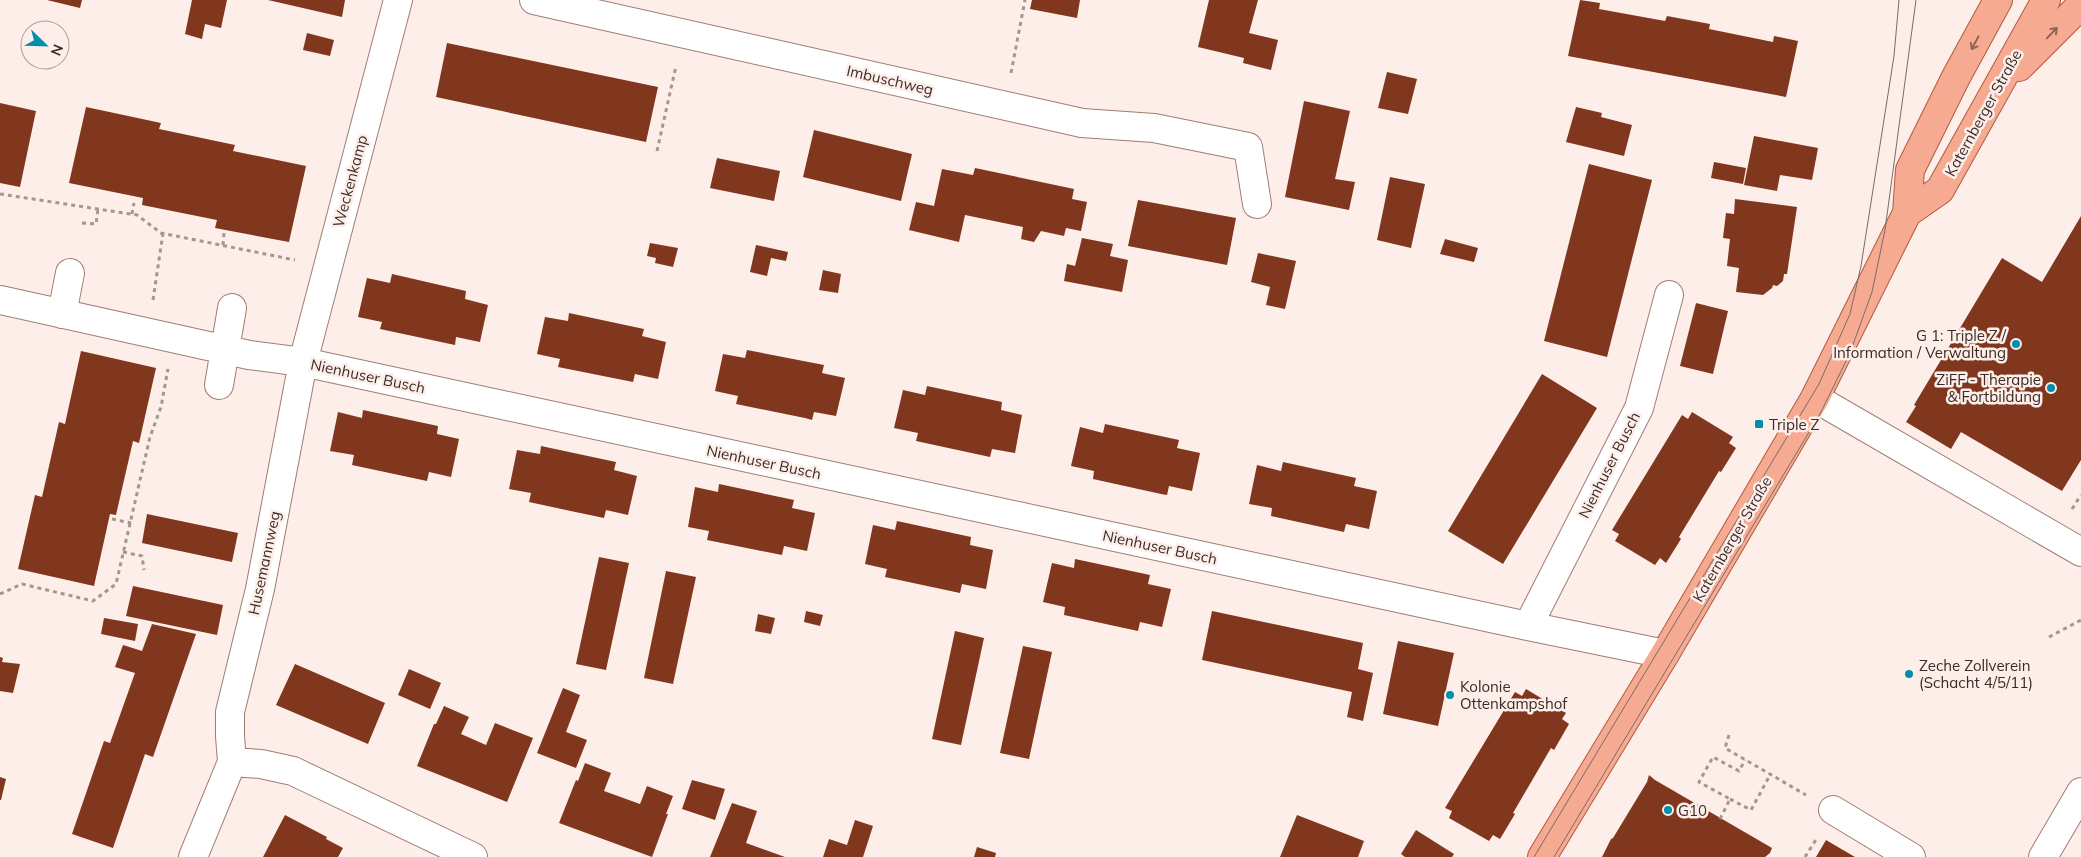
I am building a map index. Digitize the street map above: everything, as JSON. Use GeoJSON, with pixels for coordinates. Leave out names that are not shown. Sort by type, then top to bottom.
{"type":"FeatureCollection","features":[{"type":"Feature","properties":{"kind":"main road","name":"Katernberger Straße"},"geometry":{"type":"LineString","coordinates":[[1542,857],[1665,654],[1815,398],[1907,214],[1910,170],[1956,77],[1998,0]]}},
{"type":"Feature","properties":{"kind":"main road","name":"Katernberger Straße"},"geometry":{"type":"LineString","coordinates":[[1907,214],[1940,190],[2046,0]]}},
{"type":"Feature","properties":{"kind":"main road"},"geometry":{"type":"LineString","coordinates":[[1994,94],[2081,5]]}},
{"type":"Feature","properties":{"kind":"street","name":"Weckenkamp"},"geometry":{"type":"LineString","coordinates":[[303,362],[398,0]]}},
{"type":"Feature","properties":{"kind":"street","name":"Imbuschweg"},"geometry":{"type":"LineString","coordinates":[[534,0],[1082,123],[1154,128],[1248,147],[1257,204]]}},
{"type":"Feature","properties":{"kind":"street"},"geometry":{"type":"LineString","coordinates":[[62,314],[70,273]]}},
{"type":"Feature","properties":{"kind":"street","name":"Nienhuser Busch"},"geometry":{"type":"LineString","coordinates":[[1528,626],[1639,408],[1669,295]]}},
{"type":"Feature","properties":{"kind":"street","name":"Nienhuser Busch"},"geometry":{"type":"LineString","coordinates":[[0,300],[224,350],[303,362],[1665,654]]}},
{"type":"Feature","properties":{"kind":"street"},"geometry":{"type":"LineString","coordinates":[[219,386],[232,308]]}},
{"type":"Feature","properties":{"kind":"street","name":"Husemannweg"},"geometry":{"type":"LineString","coordinates":[[193,857],[232,762],[230,712],[260,589],[303,362]]}},
{"type":"Feature","properties":{"kind":"street"},"geometry":{"type":"LineString","coordinates":[[1815,398],[2081,552]]}},
{"type":"Feature","properties":{"kind":"street"},"geometry":{"type":"LineString","coordinates":[[232,762],[261,764],[293,771],[473,857]]}},
{"type":"Feature","properties":{"kind":"street"},"geometry":{"type":"LineString","coordinates":[[2042,857],[2081,792]]}},
{"type":"Feature","properties":{"kind":"street"},"geometry":{"type":"LineString","coordinates":[[1833,810],[1911,857]]}},
{"type":"Feature","properties":{"kind":"path"},"geometry":{"type":"LineString","coordinates":[[1004,106],[1025,0]]}},
{"type":"Feature","properties":{"kind":"path"},"geometry":{"type":"LineString","coordinates":[[657,151],[684,34]]}},
{"type":"Feature","properties":{"kind":"path"},"geometry":{"type":"LineString","coordinates":[[0,194],[137,215],[163,233],[328,267]]}},
{"type":"Feature","properties":{"kind":"path"},"geometry":{"type":"LineString","coordinates":[[132,215],[134,203]]}},
{"type":"Feature","properties":{"kind":"path"},"geometry":{"type":"LineString","coordinates":[[82,223],[96,224],[98,209]]}},
{"type":"Feature","properties":{"kind":"path"},"geometry":{"type":"LineString","coordinates":[[0,594],[22,584],[93,601],[116,584],[150,437],[161,407],[163,233]]}},
{"type":"Feature","properties":{"kind":"path"},"geometry":{"type":"LineString","coordinates":[[223,245],[224,233]]}},
{"type":"Feature","properties":{"kind":"path"},"geometry":{"type":"LineString","coordinates":[[112,519],[131,523]]}},
{"type":"Feature","properties":{"kind":"path"},"geometry":{"type":"LineString","coordinates":[[124,552],[142,556],[144,570]]}},
{"type":"Feature","properties":{"kind":"path"},"geometry":{"type":"LineString","coordinates":[[2049,637],[2081,620]]}},
{"type":"Feature","properties":{"kind":"path"},"geometry":{"type":"LineString","coordinates":[[1729,735],[1725,748],[1833,810]]}},
{"type":"Feature","properties":{"kind":"path"},"geometry":{"type":"LineString","coordinates":[[1745,760],[1739,771],[1712,756],[1699,782],[1751,810],[1770,775]]}},
{"type":"Feature","properties":{"kind":"path"},"geometry":{"type":"LineString","coordinates":[[1720,819],[1730,800]]}},
{"type":"Feature","properties":{"kind":"building"},"geometry":{"type":"Polygon","coordinates":[[[47,0],[82,0],[80,8],[47,0]]]}},
{"type":"Feature","properties":{"kind":"building"},"geometry":{"type":"Polygon","coordinates":[[[192,0],[227,0],[221,28],[205,24],[202,39],[185,34],[192,0]]]}},
{"type":"Feature","properties":{"kind":"building"},"geometry":{"type":"Polygon","coordinates":[[[268,0],[345,0],[342,17],[268,0]]]}},
{"type":"Feature","properties":{"kind":"building"},"geometry":{"type":"Polygon","coordinates":[[[1032,0],[1080,0],[1077,18],[1030,9],[1032,0]]]}},
{"type":"Feature","properties":{"kind":"building"},"geometry":{"type":"Polygon","coordinates":[[[1209,0],[1258,0],[1249,33],[1278,40],[1271,70],[1243,63],[1244,58],[1198,47],[1209,0]]]}},
{"type":"Feature","properties":{"kind":"building"},"geometry":{"type":"Polygon","coordinates":[[[1580,0],[1600,3],[1599,9],[1665,21],[1667,16],[1710,24],[1709,29],[1773,42],[1774,36],[1798,41],[1786,97],[1568,56],[1580,0]]]}},
{"type":"Feature","properties":{"kind":"building"},"geometry":{"type":"Polygon","coordinates":[[[307,33],[334,40],[330,56],[303,50],[307,33]]]}},
{"type":"Feature","properties":{"kind":"building"},"geometry":{"type":"Polygon","coordinates":[[[447,43],[658,87],[646,142],[436,97],[447,43]]]}},
{"type":"Feature","properties":{"kind":"building"},"geometry":{"type":"Polygon","coordinates":[[[1387,72],[1417,79],[1408,114],[1378,108],[1387,72]]]}},
{"type":"Feature","properties":{"kind":"building"},"geometry":{"type":"Polygon","coordinates":[[[1304,101],[1350,111],[1335,179],[1355,182],[1349,210],[1285,197],[1304,101]]]}},
{"type":"Feature","properties":{"kind":"building"},"geometry":{"type":"Polygon","coordinates":[[[0,103],[36,111],[20,187],[0,183],[0,103]]]}},
{"type":"Feature","properties":{"kind":"building"},"geometry":{"type":"Polygon","coordinates":[[[86,107],[161,123],[159,129],[235,145],[233,151],[306,166],[289,242],[215,228],[217,220],[142,205],[143,198],[69,183],[86,107]]]}},
{"type":"Feature","properties":{"kind":"building"},"geometry":{"type":"Polygon","coordinates":[[[1576,107],[1602,113],[1601,117],[1632,125],[1624,156],[1566,142],[1576,107]]]}},
{"type":"Feature","properties":{"kind":"building"},"geometry":{"type":"Polygon","coordinates":[[[814,130],[912,154],[901,201],[803,177],[814,130]]]}},
{"type":"Feature","properties":{"kind":"building"},"geometry":{"type":"Polygon","coordinates":[[[1754,136],[1818,148],[1812,180],[1780,175],[1777,191],[1744,185],[1754,136]]]}},
{"type":"Feature","properties":{"kind":"building"},"geometry":{"type":"Polygon","coordinates":[[[717,158],[780,171],[774,201],[710,188],[717,158]]]}},
{"type":"Feature","properties":{"kind":"building"},"geometry":{"type":"Polygon","coordinates":[[[1714,162],[1746,168],[1743,184],[1711,178],[1714,162]]]}},
{"type":"Feature","properties":{"kind":"building"},"geometry":{"type":"Polygon","coordinates":[[[1589,164],[1652,180],[1607,357],[1544,341],[1589,164]]]}},
{"type":"Feature","properties":{"kind":"building"},"geometry":{"type":"Polygon","coordinates":[[[975,168],[1074,189],[1072,199],[1087,202],[1081,231],[1066,228],[1064,236],[1041,231],[1034,242],[1021,239],[1023,227],[965,215],[959,242],[909,230],[916,202],[934,206],[942,169],[973,175],[975,168]]]}},
{"type":"Feature","properties":{"kind":"building"},"geometry":{"type":"Polygon","coordinates":[[[1390,177],[1425,184],[1411,248],[1377,240],[1390,177]]]}},
{"type":"Feature","properties":{"kind":"building"},"geometry":{"type":"Polygon","coordinates":[[[1735,199],[1797,207],[1787,274],[1784,274],[1783,281],[1777,286],[1773,285],[1763,295],[1736,292],[1739,268],[1727,266],[1730,239],[1723,238],[1726,213],[1734,214],[1735,199]]]}},
{"type":"Feature","properties":{"kind":"building"},"geometry":{"type":"Polygon","coordinates":[[[1138,200],[1236,218],[1227,265],[1128,246],[1138,200]]]}},
{"type":"Feature","properties":{"kind":"building","name":"G 1: Triple Z / Information / Verwaltung"},"geometry":{"type":"Polygon","coordinates":[[[2081,216],[2081,460],[2062,491],[1961,432],[1951,449],[1906,422],[1916,406],[1914,405],[2002,258],[2042,282],[2081,216]]]}},
{"type":"Feature","properties":{"kind":"building"},"geometry":{"type":"Polygon","coordinates":[[[1082,238],[1113,244],[1110,256],[1128,260],[1122,292],[1064,281],[1067,264],[1075,266],[1082,238]]]}},
{"type":"Feature","properties":{"kind":"building"},"geometry":{"type":"Polygon","coordinates":[[[1445,239],[1478,248],[1474,262],[1440,254],[1445,239]]]}},
{"type":"Feature","properties":{"kind":"building"},"geometry":{"type":"Polygon","coordinates":[[[650,243],[678,248],[673,267],[655,263],[656,258],[647,256],[650,243]]]}},
{"type":"Feature","properties":{"kind":"building"},"geometry":{"type":"Polygon","coordinates":[[[756,245],[788,252],[786,261],[771,258],[767,276],[750,272],[756,245]]]}},
{"type":"Feature","properties":{"kind":"building"},"geometry":{"type":"Polygon","coordinates":[[[1258,253],[1296,261],[1285,309],[1266,305],[1270,287],[1251,282],[1258,253]]]}},
{"type":"Feature","properties":{"kind":"building"},"geometry":{"type":"Polygon","coordinates":[[[823,270],[841,274],[838,293],[819,290],[823,270]]]}},
{"type":"Feature","properties":{"kind":"building"},"geometry":{"type":"Polygon","coordinates":[[[392,274],[466,291],[465,299],[488,305],[480,342],[456,337],[455,345],[380,329],[382,322],[358,317],[367,278],[390,283],[392,274]]]}},
{"type":"Feature","properties":{"kind":"building"},"geometry":{"type":"Polygon","coordinates":[[[1696,303],[1728,311],[1713,374],[1680,366],[1696,303]]]}},
{"type":"Feature","properties":{"kind":"building"},"geometry":{"type":"Polygon","coordinates":[[[569,313],[644,329],[642,336],[666,342],[658,379],[635,374],[633,382],[558,367],[560,359],[537,354],[545,317],[568,321],[569,313]]]}},
{"type":"Feature","properties":{"kind":"building"},"geometry":{"type":"Polygon","coordinates":[[[747,350],[824,365],[822,373],[845,378],[836,416],[814,412],[812,420],[736,404],[738,396],[715,391],[723,354],[745,358],[747,350]]]}},
{"type":"Feature","properties":{"kind":"building"},"geometry":{"type":"Polygon","coordinates":[[[81,351],[156,368],[139,443],[133,441],[116,515],[110,514],[94,586],[18,569],[35,495],[42,497],[59,422],[65,424],[81,351]]]}},
{"type":"Feature","properties":{"kind":"building"},"geometry":{"type":"Polygon","coordinates":[[[1542,374],[1597,408],[1503,564],[1448,531],[1542,374]]]}},
{"type":"Feature","properties":{"kind":"building"},"geometry":{"type":"Polygon","coordinates":[[[927,386],[1002,402],[1001,410],[1022,415],[1015,453],[992,449],[990,457],[916,441],[918,433],[894,428],[903,390],[925,395],[927,386]]]}},
{"type":"Feature","properties":{"kind":"building"},"geometry":{"type":"Polygon","coordinates":[[[363,410],[438,426],[437,434],[459,439],[451,477],[429,472],[427,481],[352,465],[354,455],[330,451],[338,412],[362,418],[363,410]]]}},
{"type":"Feature","properties":{"kind":"building"},"geometry":{"type":"Polygon","coordinates":[[[1692,412],[1733,437],[1729,443],[1736,448],[1721,472],[1719,471],[1679,537],[1681,539],[1666,563],[1660,558],[1655,565],[1615,541],[1619,534],[1612,530],[1682,415],[1688,419],[1692,412]]]}},
{"type":"Feature","properties":{"kind":"building"},"geometry":{"type":"Polygon","coordinates":[[[1105,424],[1179,440],[1177,448],[1200,453],[1192,491],[1169,486],[1167,495],[1161,494],[1093,479],[1094,471],[1071,466],[1080,427],[1103,433],[1105,424]]]}},
{"type":"Feature","properties":{"kind":"building"},"geometry":{"type":"Polygon","coordinates":[[[541,446],[616,462],[614,470],[637,476],[628,515],[606,510],[604,518],[529,502],[531,493],[509,489],[517,450],[540,454],[541,446]]]}},
{"type":"Feature","properties":{"kind":"building"},"geometry":{"type":"Polygon","coordinates":[[[1283,462],[1356,478],[1354,486],[1377,491],[1369,529],[1346,524],[1344,532],[1271,516],[1272,508],[1249,504],[1257,465],[1281,471],[1283,462]]]}},
{"type":"Feature","properties":{"kind":"building"},"geometry":{"type":"Polygon","coordinates":[[[719,484],[794,500],[792,508],[815,513],[807,551],[784,546],[782,555],[707,540],[709,531],[688,527],[695,487],[718,492],[719,484]]]}},
{"type":"Feature","properties":{"kind":"building"},"geometry":{"type":"Polygon","coordinates":[[[147,514],[238,533],[232,562],[142,543],[147,514]]]}},
{"type":"Feature","properties":{"kind":"building"},"geometry":{"type":"Polygon","coordinates":[[[897,521],[971,537],[970,545],[993,550],[986,589],[962,584],[960,593],[885,577],[887,569],[865,564],[873,525],[895,530],[897,521]]]}},
{"type":"Feature","properties":{"kind":"building"},"geometry":{"type":"Polygon","coordinates":[[[599,557],[629,563],[606,670],[576,664],[599,557]]]}},
{"type":"Feature","properties":{"kind":"building"},"geometry":{"type":"Polygon","coordinates":[[[1075,559],[1150,575],[1148,584],[1171,589],[1162,627],[1140,622],[1138,631],[1064,615],[1065,607],[1043,602],[1052,563],[1074,568],[1075,559]]]}},
{"type":"Feature","properties":{"kind":"building"},"geometry":{"type":"Polygon","coordinates":[[[666,571],[696,577],[673,684],[644,678],[666,571]]]}},
{"type":"Feature","properties":{"kind":"building"},"geometry":{"type":"Polygon","coordinates":[[[133,586],[223,605],[217,635],[126,616],[133,586]]]}},
{"type":"Feature","properties":{"kind":"building"},"geometry":{"type":"Polygon","coordinates":[[[806,611],[823,615],[820,626],[804,622],[806,611]]]}},
{"type":"Feature","properties":{"kind":"building"},"geometry":{"type":"Polygon","coordinates":[[[1212,611],[1363,643],[1358,669],[1373,673],[1363,721],[1347,717],[1352,692],[1202,660],[1212,611]]]}},
{"type":"Feature","properties":{"kind":"building"},"geometry":{"type":"Polygon","coordinates":[[[758,614],[775,618],[771,634],[755,631],[758,614]]]}},
{"type":"Feature","properties":{"kind":"building"},"geometry":{"type":"Polygon","coordinates":[[[104,618],[138,624],[135,641],[101,634],[104,618]]]}},
{"type":"Feature","properties":{"kind":"building"},"geometry":{"type":"Polygon","coordinates":[[[152,624],[196,634],[153,757],[145,754],[113,848],[72,834],[104,741],[110,743],[135,673],[115,667],[123,645],[142,651],[152,624]]]}},
{"type":"Feature","properties":{"kind":"building"},"geometry":{"type":"Polygon","coordinates":[[[955,631],[984,638],[961,745],[932,739],[955,631]]]}},
{"type":"Feature","properties":{"kind":"building"},"geometry":{"type":"Polygon","coordinates":[[[1398,641],[1454,653],[1438,726],[1383,714],[1398,641]]]}},
{"type":"Feature","properties":{"kind":"building"},"geometry":{"type":"Polygon","coordinates":[[[1023,646],[1052,652],[1029,759],[1000,753],[1023,646]]]}},
{"type":"Feature","properties":{"kind":"building"},"geometry":{"type":"Polygon","coordinates":[[[0,657],[3,658],[2,662],[20,664],[13,693],[0,691],[0,657]]]}},
{"type":"Feature","properties":{"kind":"building"},"geometry":{"type":"Polygon","coordinates":[[[295,664],[385,703],[368,744],[276,705],[295,664]]]}},
{"type":"Feature","properties":{"kind":"building"},"geometry":{"type":"Polygon","coordinates":[[[409,669],[441,683],[430,709],[398,695],[409,669]]]}},
{"type":"Feature","properties":{"kind":"building"},"geometry":{"type":"Polygon","coordinates":[[[563,688],[580,695],[566,732],[587,740],[576,768],[537,753],[563,688]]]}},
{"type":"Feature","properties":{"kind":"building"},"geometry":{"type":"Polygon","coordinates":[[[1526,689],[1566,713],[1562,719],[1569,724],[1554,750],[1551,748],[1500,839],[1493,835],[1489,841],[1449,818],[1452,811],[1445,808],[1515,692],[1522,696],[1526,689]]]}},
{"type":"Feature","properties":{"kind":"building"},"geometry":{"type":"Polygon","coordinates":[[[444,706],[469,717],[461,734],[486,745],[495,723],[533,738],[507,802],[417,766],[434,724],[436,724],[444,706]]]}},
{"type":"Feature","properties":{"kind":"building"},"geometry":{"type":"Polygon","coordinates":[[[585,763],[611,773],[604,791],[640,804],[647,786],[673,796],[652,857],[559,823],[585,763]]]}},
{"type":"Feature","properties":{"kind":"building","name":"G10"},"geometry":{"type":"Polygon","coordinates":[[[1649,775],[1772,848],[1770,853],[1765,857],[1602,857],[1611,839],[1647,782],[1649,775]]]}},
{"type":"Feature","properties":{"kind":"building"},"geometry":{"type":"Polygon","coordinates":[[[0,777],[6,779],[1,800],[0,800],[0,777]]]}},
{"type":"Feature","properties":{"kind":"building"},"geometry":{"type":"Polygon","coordinates":[[[692,780],[725,789],[715,820],[682,809],[692,780]]]}},
{"type":"Feature","properties":{"kind":"building"},"geometry":{"type":"Polygon","coordinates":[[[732,803],[757,811],[746,843],[785,857],[710,857],[732,803]]]}},
{"type":"Feature","properties":{"kind":"building"},"geometry":{"type":"Polygon","coordinates":[[[285,815],[327,837],[326,839],[343,848],[338,857],[263,857],[285,815]]]}},
{"type":"Feature","properties":{"kind":"building"},"geometry":{"type":"Polygon","coordinates":[[[1297,815],[1364,841],[1358,857],[1280,857],[1297,815]]]}},
{"type":"Feature","properties":{"kind":"building"},"geometry":{"type":"Polygon","coordinates":[[[855,820],[873,826],[863,857],[823,857],[829,839],[847,845],[855,820]]]}},
{"type":"Feature","properties":{"kind":"building"},"geometry":{"type":"Polygon","coordinates":[[[1416,830],[1454,854],[1452,857],[1405,857],[1401,854],[1416,830]]]}},
{"type":"Feature","properties":{"kind":"building"},"geometry":{"type":"Polygon","coordinates":[[[1826,840],[1855,857],[1816,857],[1826,840]]]}},
{"type":"Feature","properties":{"kind":"building"},"geometry":{"type":"Polygon","coordinates":[[[977,847],[996,853],[995,857],[974,857],[977,847]]]}},
{"type":"Feature","properties":{"kind":"tram line"},"geometry":{"type":"LineString","coordinates":[[1534,857],[1819,384],[1850,314],[1861,266],[1894,56],[1899,0]]}},
{"type":"Feature","properties":{"kind":"tram line"},"geometry":{"type":"LineString","coordinates":[[1554,857],[1820,414],[1850,353],[1872,292],[1885,230],[1916,0]]}},
{"type":"Feature","properties":{"kind":"place","name":"G 1: Triple Z / Information / Verwaltung"},"geometry":{"type":"Point","coordinates":[2016,344]}},
{"type":"Feature","properties":{"kind":"place","name":"ZiFF - Therapie & Fortbildung"},"geometry":{"type":"Point","coordinates":[2051,388]}},
{"type":"Feature","properties":{"kind":"place","name":"Triple Z"},"geometry":{"type":"Point","coordinates":[1759,424]}},
{"type":"Feature","properties":{"kind":"place","name":"Zeche Zollverein (Schacht 4/5/11)"},"geometry":{"type":"Point","coordinates":[1909,674]}},
{"type":"Feature","properties":{"kind":"place","name":"Kolonie Ottenkampshof"},"geometry":{"type":"Point","coordinates":[1450,695]}},
{"type":"Feature","properties":{"kind":"place","name":"G10"},"geometry":{"type":"Point","coordinates":[1668,810]}}]}
